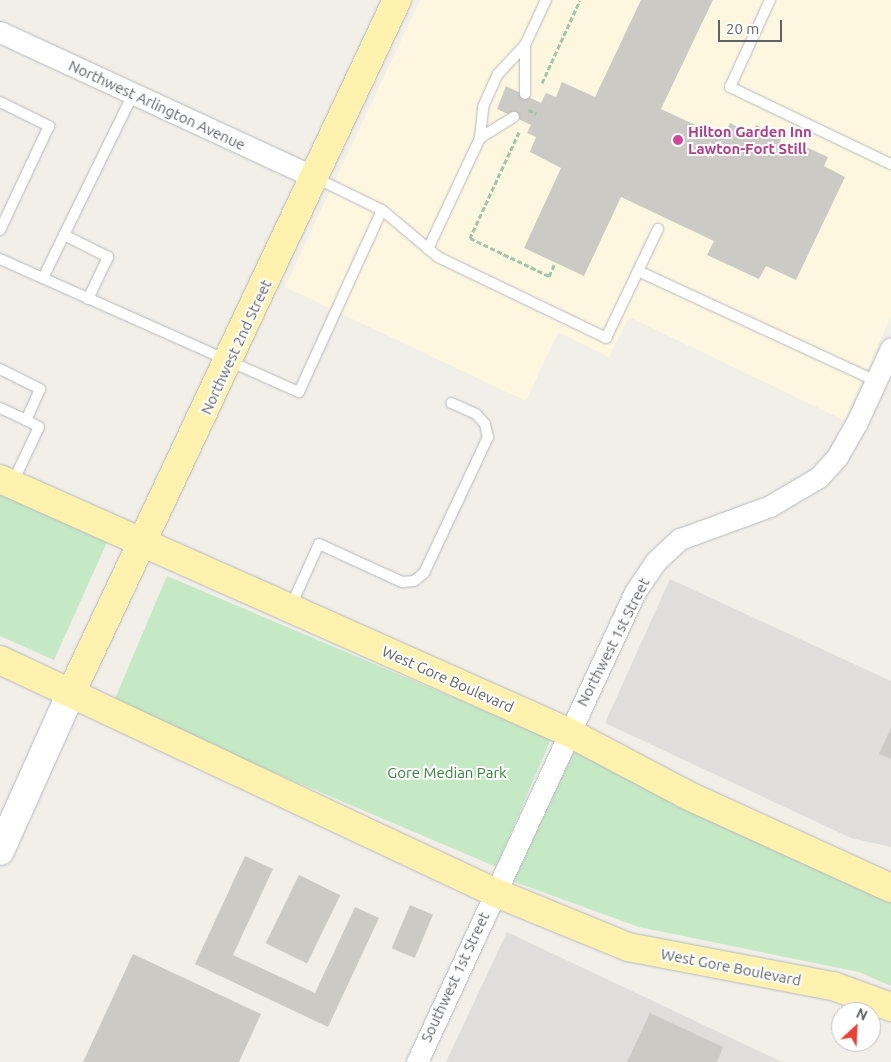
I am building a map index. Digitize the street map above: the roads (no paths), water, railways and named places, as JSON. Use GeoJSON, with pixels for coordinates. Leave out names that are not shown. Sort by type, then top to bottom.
{"type":"FeatureCollection","features":[{"type":"Feature","properties":{"kind":"main road","name":"Northwest 2nd Street"},"geometry":{"type":"LineString","coordinates":[[71,693],[144,545],[397,0]]}},
{"type":"Feature","properties":{"kind":"main road","name":"West Gore Boulevard"},"geometry":{"type":"LineString","coordinates":[[6,482],[568,732],[687,795],[891,888]]}},
{"type":"Feature","properties":{"kind":"main road","name":"West Gore Boulevard"},"geometry":{"type":"LineString","coordinates":[[0,660],[494,892],[628,947],[833,986],[891,1007]]}},
{"type":"Feature","properties":{"kind":"main road"},"geometry":{"type":"LineString","coordinates":[[0,851],[71,693]]}},
{"type":"Feature","properties":{"kind":"street","name":"Northwest Arlington Avenue"},"geometry":{"type":"LineString","coordinates":[[0,32],[314,177]]}},
{"type":"Feature","properties":{"kind":"street","name":"Northwest 1st Street"},"geometry":{"type":"LineString","coordinates":[[494,892],[635,592],[656,560],[680,539],[770,506],[819,477],[838,457],[891,348]]}},
{"type":"Feature","properties":{"kind":"street","name":"Southwest 1st Street"},"geometry":{"type":"LineString","coordinates":[[417,1062],[494,892]]}},
{"type":"Feature","properties":{"kind":"lane"},"geometry":{"type":"LineString","coordinates":[[428,249],[480,138],[483,107],[498,74],[525,45],[546,0]]}},
{"type":"Feature","properties":{"kind":"lane"},"geometry":{"type":"LineString","coordinates":[[770,0],[730,87],[891,164]]}},
{"type":"Feature","properties":{"kind":"lane"},"geometry":{"type":"LineString","coordinates":[[525,45],[525,94]]}},
{"type":"Feature","properties":{"kind":"lane"},"geometry":{"type":"LineString","coordinates":[[43,278],[133,94]]}},
{"type":"Feature","properties":{"kind":"lane"},"geometry":{"type":"LineString","coordinates":[[0,102],[48,126],[0,230]]}},
{"type":"Feature","properties":{"kind":"lane"},"geometry":{"type":"LineString","coordinates":[[480,138],[514,117]]}},
{"type":"Feature","properties":{"kind":"lane"},"geometry":{"type":"LineString","coordinates":[[314,177],[382,210],[428,249],[606,338],[658,229]]}},
{"type":"Feature","properties":{"kind":"lane"},"geometry":{"type":"LineString","coordinates":[[0,259],[299,392],[382,210]]}},
{"type":"Feature","properties":{"kind":"lane"},"geometry":{"type":"LineString","coordinates":[[64,235],[108,257],[88,299]]}},
{"type":"Feature","properties":{"kind":"lane"},"geometry":{"type":"LineString","coordinates":[[638,271],[876,381]]}},
{"type":"Feature","properties":{"kind":"lane"},"geometry":{"type":"LineString","coordinates":[[0,369],[40,389],[26,420]]}},
{"type":"Feature","properties":{"kind":"lane"},"geometry":{"type":"LineString","coordinates":[[289,609],[319,544],[402,582],[414,581],[424,573],[488,438],[485,424],[476,414],[451,403]]}},
{"type":"Feature","properties":{"kind":"lane"},"geometry":{"type":"LineString","coordinates":[[0,408],[39,426],[6,482]]}},
{"type":"Feature","properties":{"kind":"place","name":"Hilton Garden Inn Lawton-Fort Still"},"geometry":{"type":"Point","coordinates":[678,140]}},
{"type":"Feature","properties":{"kind":"park label","name":"Gore Median Park"},"geometry":{"type":"Point","coordinates":[447,773]}}]}
